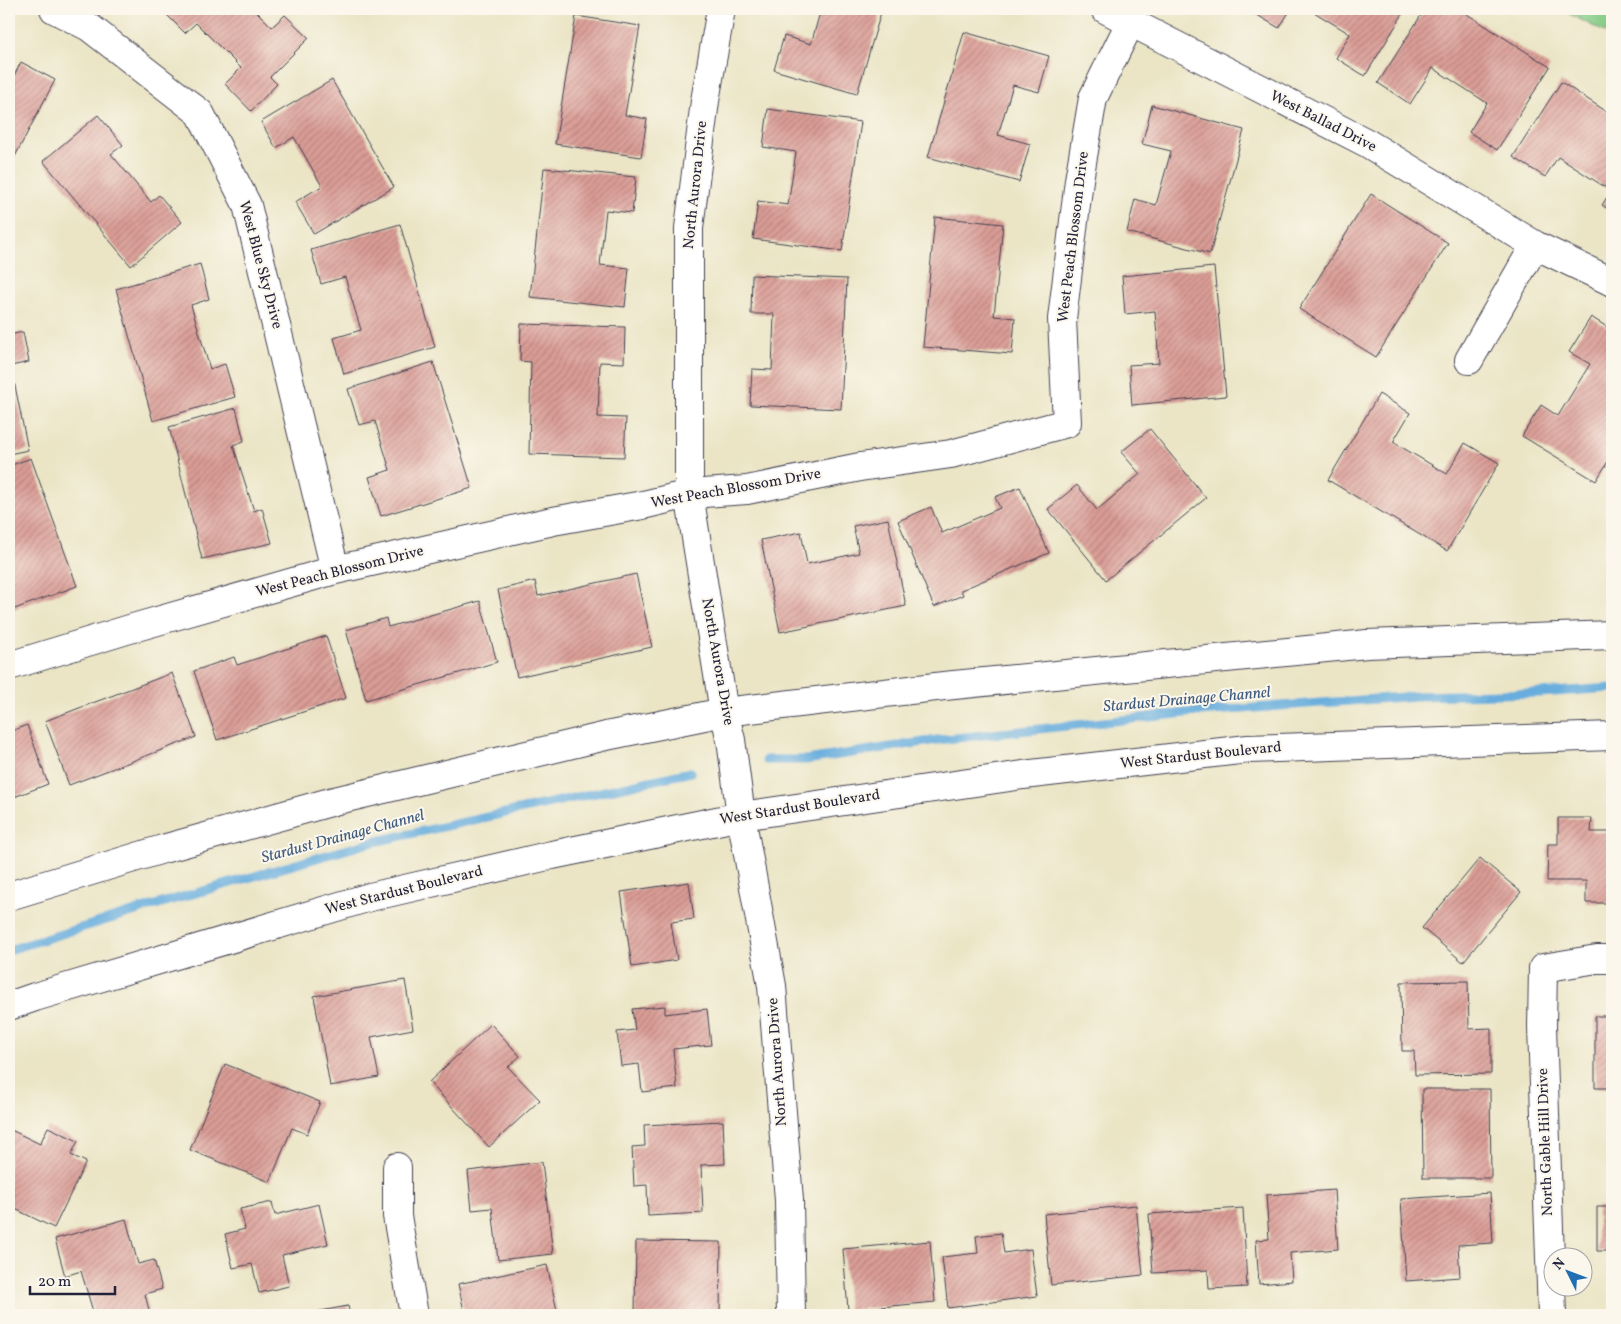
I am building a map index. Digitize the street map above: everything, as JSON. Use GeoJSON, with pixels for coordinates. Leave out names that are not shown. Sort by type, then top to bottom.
{"type":"FeatureCollection","features":[{"type":"Feature","properties":{"kind":"street","name":"West Blue Sky Drive"},"geometry":{"type":"LineString","coordinates":[[54,9],[89,27],[200,113],[247,205],[335,570]]}},
{"type":"Feature","properties":{"kind":"street","name":"North Aurora Drive"},"geometry":{"type":"LineString","coordinates":[[722,9],[705,101],[689,228],[689,494],[724,712],[731,740],[740,804],[772,986],[789,1200],[792,1315]]}},
{"type":"Feature","properties":{"kind":"street","name":"West Ballad Drive"},"geometry":{"type":"LineString","coordinates":[[1105,9],[1366,143],[1535,245],[1612,282]]}},
{"type":"Feature","properties":{"kind":"street","name":"West Peach Blossom Drive"},"geometry":{"type":"LineString","coordinates":[[9,666],[335,570],[553,521],[643,505],[689,494],[747,490],[860,466],[951,454],[1068,423],[1062,318],[1079,180],[1093,98],[1130,23]]}},
{"type":"Feature","properties":{"kind":"street"},"geometry":{"type":"LineString","coordinates":[[1469,360],[1535,245]]}},
{"type":"Feature","properties":{"kind":"street"},"geometry":{"type":"LineString","coordinates":[[9,896],[163,849],[334,801],[606,736],[724,712],[944,686],[1367,644],[1612,635]]}},
{"type":"Feature","properties":{"kind":"street","name":"West Stardust Boulevard"},"geometry":{"type":"LineString","coordinates":[[9,1006],[370,897],[552,855],[740,804],[1023,775],[1248,749],[1612,736]]}},
{"type":"Feature","properties":{"kind":"street","name":"North Gable Hill Drive"},"geometry":{"type":"LineString","coordinates":[[1552,1315],[1542,1027],[1543,968],[1597,958],[1612,959]]}},
{"type":"Feature","properties":{"kind":"street"},"geometry":{"type":"LineString","coordinates":[[396,1167],[397,1216],[414,1315]]}},
{"type":"Feature","properties":{"kind":"green space"},"geometry":{"type":"Polygon","coordinates":[[[1560,9],[1612,9],[1612,36],[1560,9]]]}},
{"type":"Feature","properties":{"kind":"building"},"geometry":{"type":"Polygon","coordinates":[[[161,9],[254,9],[272,27],[285,15],[309,38],[270,77],[277,84],[251,111],[225,84],[241,68],[196,23],[185,33],[161,9]]]}},
{"type":"Feature","properties":{"kind":"building"},"geometry":{"type":"Polygon","coordinates":[[[821,9],[882,9],[857,94],[774,70],[784,36],[811,44],[821,9]]]}},
{"type":"Feature","properties":{"kind":"building"},"geometry":{"type":"Polygon","coordinates":[[[1247,9],[1291,9],[1279,28],[1247,9]]]}},
{"type":"Feature","properties":{"kind":"building"},"geometry":{"type":"Polygon","coordinates":[[[1309,9],[1406,9],[1365,76],[1336,58],[1350,34],[1309,9]]]}},
{"type":"Feature","properties":{"kind":"building"},"geometry":{"type":"Polygon","coordinates":[[[1425,9],[1459,9],[1550,67],[1497,150],[1469,132],[1487,103],[1433,68],[1410,104],[1378,83],[1425,9]]]}},
{"type":"Feature","properties":{"kind":"building"},"geometry":{"type":"Polygon","coordinates":[[[576,16],[640,26],[625,115],[647,119],[641,157],[555,144],[576,16]]]}},
{"type":"Feature","properties":{"kind":"building"},"geometry":{"type":"Polygon","coordinates":[[[964,32],[1049,56],[1039,92],[1013,85],[998,135],[1030,144],[1019,182],[928,157],[964,32]]]}},
{"type":"Feature","properties":{"kind":"building"},"geometry":{"type":"Polygon","coordinates":[[[21,62],[55,80],[12,162],[9,161],[9,86],[21,62]]]}},
{"type":"Feature","properties":{"kind":"building"},"geometry":{"type":"Polygon","coordinates":[[[332,80],[394,187],[314,234],[295,202],[322,186],[294,137],[276,148],[261,122],[332,80]]]}},
{"type":"Feature","properties":{"kind":"building"},"geometry":{"type":"Polygon","coordinates":[[[1561,82],[1612,115],[1612,212],[1602,205],[1611,191],[1558,157],[1545,177],[1513,157],[1561,82]]]}},
{"type":"Feature","properties":{"kind":"building"},"geometry":{"type":"Polygon","coordinates":[[[1152,105],[1244,130],[1210,254],[1127,232],[1135,199],[1156,205],[1171,151],[1142,144],[1152,105]]]}},
{"type":"Feature","properties":{"kind":"building"},"geometry":{"type":"Polygon","coordinates":[[[768,109],[861,122],[842,251],[753,239],[758,201],[788,205],[796,152],[763,147],[768,109]]]}},
{"type":"Feature","properties":{"kind":"building"},"geometry":{"type":"Polygon","coordinates":[[[98,115],[123,145],[111,154],[151,202],[159,195],[182,222],[131,266],[43,161],[98,115]]]}},
{"type":"Feature","properties":{"kind":"building"},"geometry":{"type":"Polygon","coordinates":[[[544,168],[636,177],[632,213],[606,210],[600,265],[629,268],[625,307],[530,297],[544,168]]]}},
{"type":"Feature","properties":{"kind":"building"},"geometry":{"type":"Polygon","coordinates":[[[1371,194],[1448,243],[1376,357],[1299,309],[1371,194]]]}},
{"type":"Feature","properties":{"kind":"building"},"geometry":{"type":"Polygon","coordinates":[[[935,217],[1003,224],[994,316],[1015,318],[1012,354],[923,347],[935,217]]]}},
{"type":"Feature","properties":{"kind":"building"},"geometry":{"type":"Polygon","coordinates":[[[400,224],[435,347],[344,374],[334,338],[361,330],[345,277],[321,284],[311,250],[400,224]]]}},
{"type":"Feature","properties":{"kind":"building"},"geometry":{"type":"Polygon","coordinates":[[[200,264],[209,299],[191,305],[210,369],[225,364],[235,397],[153,421],[116,289],[200,264]]]}},
{"type":"Feature","properties":{"kind":"building"},"geometry":{"type":"Polygon","coordinates":[[[1214,267],[1226,396],[1132,405],[1129,365],[1159,363],[1155,311],[1125,314],[1122,276],[1214,267]]]}},
{"type":"Feature","properties":{"kind":"building"},"geometry":{"type":"Polygon","coordinates":[[[752,275],[847,279],[841,409],[750,405],[752,369],[772,370],[774,314],[751,314],[752,275]]]}},
{"type":"Feature","properties":{"kind":"building"},"geometry":{"type":"Polygon","coordinates":[[[1591,317],[1612,330],[1612,455],[1596,481],[1522,436],[1541,405],[1558,416],[1590,364],[1569,352],[1591,317]]]}},
{"type":"Feature","properties":{"kind":"building"},"geometry":{"type":"Polygon","coordinates":[[[521,324],[625,327],[624,363],[600,362],[598,417],[626,418],[624,457],[529,454],[531,362],[520,361],[521,324]]]}},
{"type":"Feature","properties":{"kind":"building"},"geometry":{"type":"Polygon","coordinates":[[[23,332],[29,362],[11,366],[28,450],[9,454],[9,335],[23,332]]]}},
{"type":"Feature","properties":{"kind":"building"},"geometry":{"type":"Polygon","coordinates":[[[433,362],[472,488],[381,516],[369,477],[390,470],[375,421],[359,425],[348,389],[433,362]]]}},
{"type":"Feature","properties":{"kind":"building"},"geometry":{"type":"Polygon","coordinates":[[[1379,394],[1410,413],[1393,442],[1447,474],[1465,443],[1499,463],[1447,551],[1328,480],[1379,394]]]}},
{"type":"Feature","properties":{"kind":"building"},"geometry":{"type":"Polygon","coordinates":[[[236,408],[244,441],[233,445],[254,511],[262,508],[272,543],[202,559],[169,427],[236,408]]]}},
{"type":"Feature","properties":{"kind":"building"},"geometry":{"type":"Polygon","coordinates":[[[1150,429],[1206,498],[1106,580],[1048,509],[1077,485],[1097,510],[1140,474],[1121,452],[1150,429]]]}},
{"type":"Feature","properties":{"kind":"building"},"geometry":{"type":"Polygon","coordinates":[[[31,458],[77,586],[9,611],[9,466],[31,458]]]}},
{"type":"Feature","properties":{"kind":"building"},"geometry":{"type":"Polygon","coordinates":[[[1020,487],[1049,553],[961,590],[963,595],[934,607],[898,521],[931,507],[942,533],[1000,508],[995,497],[1020,487]]]}},
{"type":"Feature","properties":{"kind":"building"},"geometry":{"type":"Polygon","coordinates":[[[888,519],[906,606],[780,632],[761,540],[801,532],[807,564],[859,553],[853,526],[888,519]]]}},
{"type":"Feature","properties":{"kind":"building"},"geometry":{"type":"Polygon","coordinates":[[[636,574],[652,647],[517,677],[498,590],[535,581],[538,596],[636,574]]]}},
{"type":"Feature","properties":{"kind":"building"},"geometry":{"type":"Polygon","coordinates":[[[480,601],[497,662],[366,700],[346,630],[386,618],[388,627],[480,601]]]}},
{"type":"Feature","properties":{"kind":"building"},"geometry":{"type":"Polygon","coordinates":[[[326,636],[346,698],[217,740],[194,671],[234,657],[237,665],[326,636]]]}},
{"type":"Feature","properties":{"kind":"building"},"geometry":{"type":"Polygon","coordinates":[[[172,673],[196,737],[69,785],[45,721],[172,673]]]}},
{"type":"Feature","properties":{"kind":"building"},"geometry":{"type":"Polygon","coordinates":[[[27,725],[48,784],[9,799],[9,732],[27,725]]]}},
{"type":"Feature","properties":{"kind":"building"},"geometry":{"type":"Polygon","coordinates":[[[1558,818],[1592,818],[1591,832],[1612,832],[1612,903],[1586,903],[1586,881],[1547,881],[1548,844],[1558,844],[1558,818]]]}},
{"type":"Feature","properties":{"kind":"building"},"geometry":{"type":"Polygon","coordinates":[[[1480,858],[1521,892],[1463,962],[1422,928],[1480,858]]]}},
{"type":"Feature","properties":{"kind":"building"},"geometry":{"type":"Polygon","coordinates":[[[689,882],[694,919],[671,922],[677,960],[632,967],[621,892],[689,882]]]}},
{"type":"Feature","properties":{"kind":"building"},"geometry":{"type":"Polygon","coordinates":[[[405,980],[413,1029],[371,1037],[379,1077],[330,1086],[314,996],[405,980]]]}},
{"type":"Feature","properties":{"kind":"building"},"geometry":{"type":"Polygon","coordinates":[[[1468,981],[1469,1029],[1491,1028],[1491,1074],[1415,1075],[1414,1051],[1402,1051],[1401,982],[1468,981]]]}},
{"type":"Feature","properties":{"kind":"building"},"geometry":{"type":"Polygon","coordinates":[[[665,1006],[665,1014],[707,1009],[711,1045],[673,1049],[677,1088],[642,1092],[639,1064],[621,1066],[617,1032],[635,1030],[632,1009],[665,1006]]]}},
{"type":"Feature","properties":{"kind":"building"},"geometry":{"type":"Polygon","coordinates":[[[1595,1016],[1612,1016],[1612,1088],[1595,1088],[1595,1016]]]}},
{"type":"Feature","properties":{"kind":"building"},"geometry":{"type":"Polygon","coordinates":[[[491,1024],[520,1056],[508,1067],[540,1100],[489,1147],[429,1082],[491,1024]]]}},
{"type":"Feature","properties":{"kind":"building"},"geometry":{"type":"Polygon","coordinates":[[[225,1064],[320,1102],[307,1134],[292,1128],[270,1182],[190,1150],[225,1064]]]}},
{"type":"Feature","properties":{"kind":"building"},"geometry":{"type":"Polygon","coordinates":[[[1422,1089],[1490,1089],[1491,1178],[1423,1178],[1422,1089]]]}},
{"type":"Feature","properties":{"kind":"building"},"geometry":{"type":"Polygon","coordinates":[[[723,1121],[725,1164],[701,1165],[703,1213],[648,1216],[647,1185],[634,1186],[632,1147],[645,1146],[644,1125],[723,1121]]]}},
{"type":"Feature","properties":{"kind":"building"},"geometry":{"type":"Polygon","coordinates":[[[48,1127],[78,1141],[71,1155],[86,1162],[54,1228],[9,1206],[9,1129],[40,1144],[48,1127]]]}},
{"type":"Feature","properties":{"kind":"building"},"geometry":{"type":"Polygon","coordinates":[[[542,1162],[553,1254],[498,1260],[492,1208],[472,1210],[468,1171],[542,1162]]]}},
{"type":"Feature","properties":{"kind":"building"},"geometry":{"type":"Polygon","coordinates":[[[1334,1190],[1338,1249],[1290,1253],[1292,1281],[1259,1284],[1256,1240],[1269,1239],[1266,1195],[1334,1190]]]}},
{"type":"Feature","properties":{"kind":"building"},"geometry":{"type":"Polygon","coordinates":[[[1490,1193],[1493,1243],[1458,1245],[1460,1277],[1406,1281],[1401,1199],[1490,1193]]]}},
{"type":"Feature","properties":{"kind":"building"},"geometry":{"type":"Polygon","coordinates":[[[272,1202],[275,1215],[319,1204],[328,1244],[282,1255],[289,1286],[259,1293],[252,1264],[233,1268],[225,1234],[245,1229],[240,1209],[272,1202]]]}},
{"type":"Feature","properties":{"kind":"building"},"geometry":{"type":"Polygon","coordinates":[[[1136,1205],[1143,1275],[1051,1285],[1044,1214],[1136,1205]]]}},
{"type":"Feature","properties":{"kind":"building"},"geometry":{"type":"Polygon","coordinates":[[[1597,1207],[1612,1207],[1612,1251],[1597,1251],[1597,1207]]]}},
{"type":"Feature","properties":{"kind":"building"},"geometry":{"type":"Polygon","coordinates":[[[1243,1208],[1247,1287],[1209,1289],[1208,1270],[1153,1273],[1149,1214],[1243,1208]]]}},
{"type":"Feature","properties":{"kind":"building"},"geometry":{"type":"Polygon","coordinates":[[[126,1219],[138,1264],[154,1260],[162,1289],[145,1294],[149,1310],[131,1315],[94,1315],[81,1271],[65,1276],[55,1239],[126,1219]]]}},
{"type":"Feature","properties":{"kind":"building"},"geometry":{"type":"Polygon","coordinates":[[[1001,1233],[1004,1253],[1031,1249],[1037,1296],[948,1308],[942,1257],[978,1253],[976,1236],[1001,1233]]]}},
{"type":"Feature","properties":{"kind":"building"},"geometry":{"type":"Polygon","coordinates":[[[636,1241],[721,1242],[720,1315],[635,1315],[636,1241]]]}},
{"type":"Feature","properties":{"kind":"building"},"geometry":{"type":"Polygon","coordinates":[[[930,1241],[935,1302],[848,1310],[843,1249],[930,1241]]]}},
{"type":"Feature","properties":{"kind":"building"},"geometry":{"type":"Polygon","coordinates":[[[547,1265],[558,1315],[465,1315],[458,1284],[547,1265]]]}},
{"type":"Feature","properties":{"kind":"building"},"geometry":{"type":"Polygon","coordinates":[[[348,1306],[350,1315],[304,1315],[304,1314],[348,1306]]]}},
{"type":"Feature","properties":{"kind":"waterway","name":"Stardust Drainage Channel"},"geometry":{"type":"LineString","coordinates":[[766,760],[806,760],[937,740],[1186,713],[1417,696],[1539,693],[1612,688]]}},
{"type":"Feature","properties":{"kind":"waterway","name":"Stardust Drainage Channel"},"geometry":{"type":"LineString","coordinates":[[9,950],[165,902],[369,843],[691,772]]}}]}
